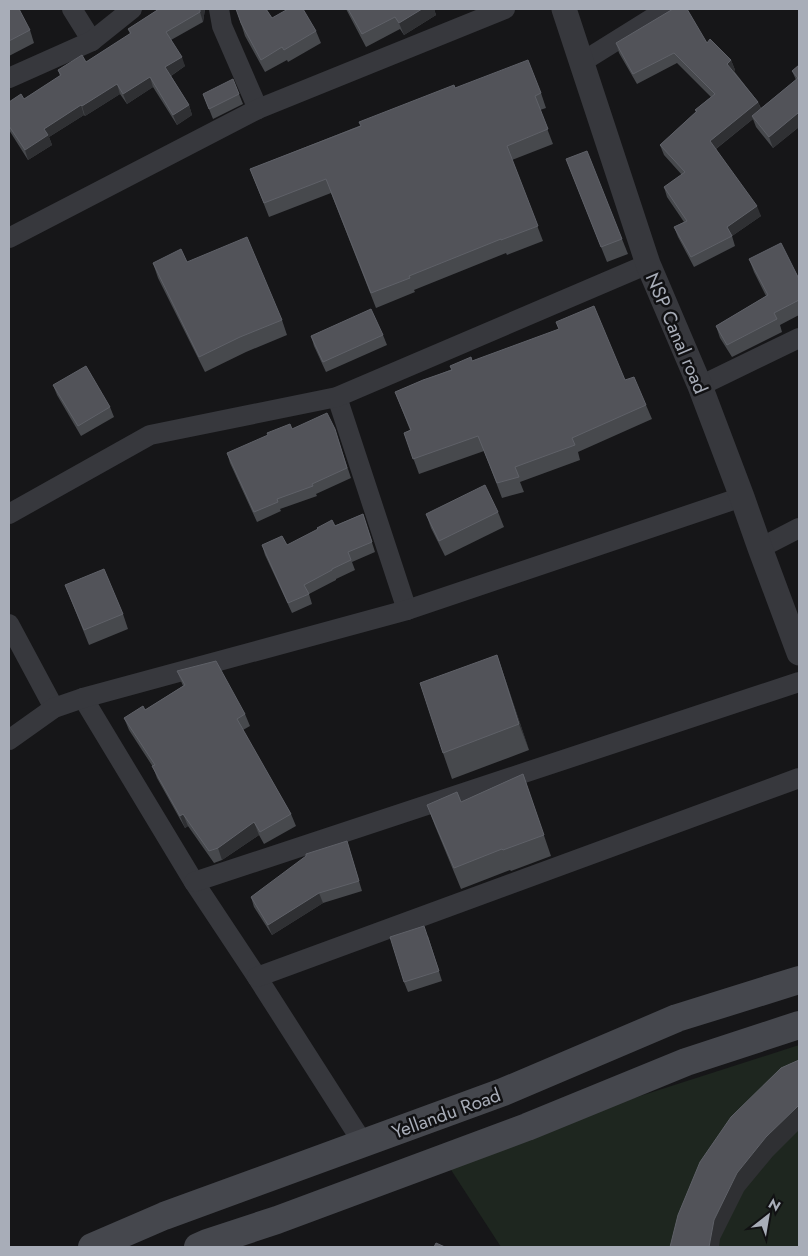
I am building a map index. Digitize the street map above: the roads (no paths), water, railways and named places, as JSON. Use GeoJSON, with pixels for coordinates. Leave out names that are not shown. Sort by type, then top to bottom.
{"type":"FeatureCollection","features":[{"type":"Feature","properties":{"kind":"main road","name":"Yellandu Road"},"geometry":{"type":"LineString","coordinates":[[92,1247],[164,1216],[503,1092],[677,1018],[799,980]]}},
{"type":"Feature","properties":{"kind":"main road"},"geometry":{"type":"LineString","coordinates":[[198,1247],[278,1220],[527,1127],[686,1062],[799,1025]]}},
{"type":"Feature","properties":{"kind":"street"},"geometry":{"type":"LineString","coordinates":[[72,9],[92,41]]}},
{"type":"Feature","properties":{"kind":"street"},"geometry":{"type":"LineString","coordinates":[[9,78],[92,41],[132,9]]}},
{"type":"Feature","properties":{"kind":"street"},"geometry":{"type":"LineString","coordinates":[[219,9],[222,26],[258,109]]}},
{"type":"Feature","properties":{"kind":"street"},"geometry":{"type":"LineString","coordinates":[[9,238],[258,109],[505,9]]}},
{"type":"Feature","properties":{"kind":"street","name":"NSP Canal road"},"geometry":{"type":"LineString","coordinates":[[564,9],[648,264],[700,386],[799,654]]}},
{"type":"Feature","properties":{"kind":"street"},"geometry":{"type":"LineString","coordinates":[[582,62],[667,9]]}},
{"type":"Feature","properties":{"kind":"street"},"geometry":{"type":"LineString","coordinates":[[9,514],[150,435],[337,397],[648,264]]}},
{"type":"Feature","properties":{"kind":"street"},"geometry":{"type":"LineString","coordinates":[[700,386],[799,338]]}},
{"type":"Feature","properties":{"kind":"street"},"geometry":{"type":"LineString","coordinates":[[337,397],[407,610]]}},
{"type":"Feature","properties":{"kind":"street"},"geometry":{"type":"LineString","coordinates":[[9,740],[54,708],[83,698],[407,610],[742,497]]}},
{"type":"Feature","properties":{"kind":"street"},"geometry":{"type":"LineString","coordinates":[[760,548],[799,528]]}},
{"type":"Feature","properties":{"kind":"street"},"geometry":{"type":"LineString","coordinates":[[9,624],[54,708]]}},
{"type":"Feature","properties":{"kind":"street"},"geometry":{"type":"LineString","coordinates":[[194,882],[799,682]]}},
{"type":"Feature","properties":{"kind":"street"},"geometry":{"type":"LineString","coordinates":[[83,698],[194,882],[363,1143]]}},
{"type":"Feature","properties":{"kind":"street"},"geometry":{"type":"LineString","coordinates":[[257,977],[799,778]]}}]}
